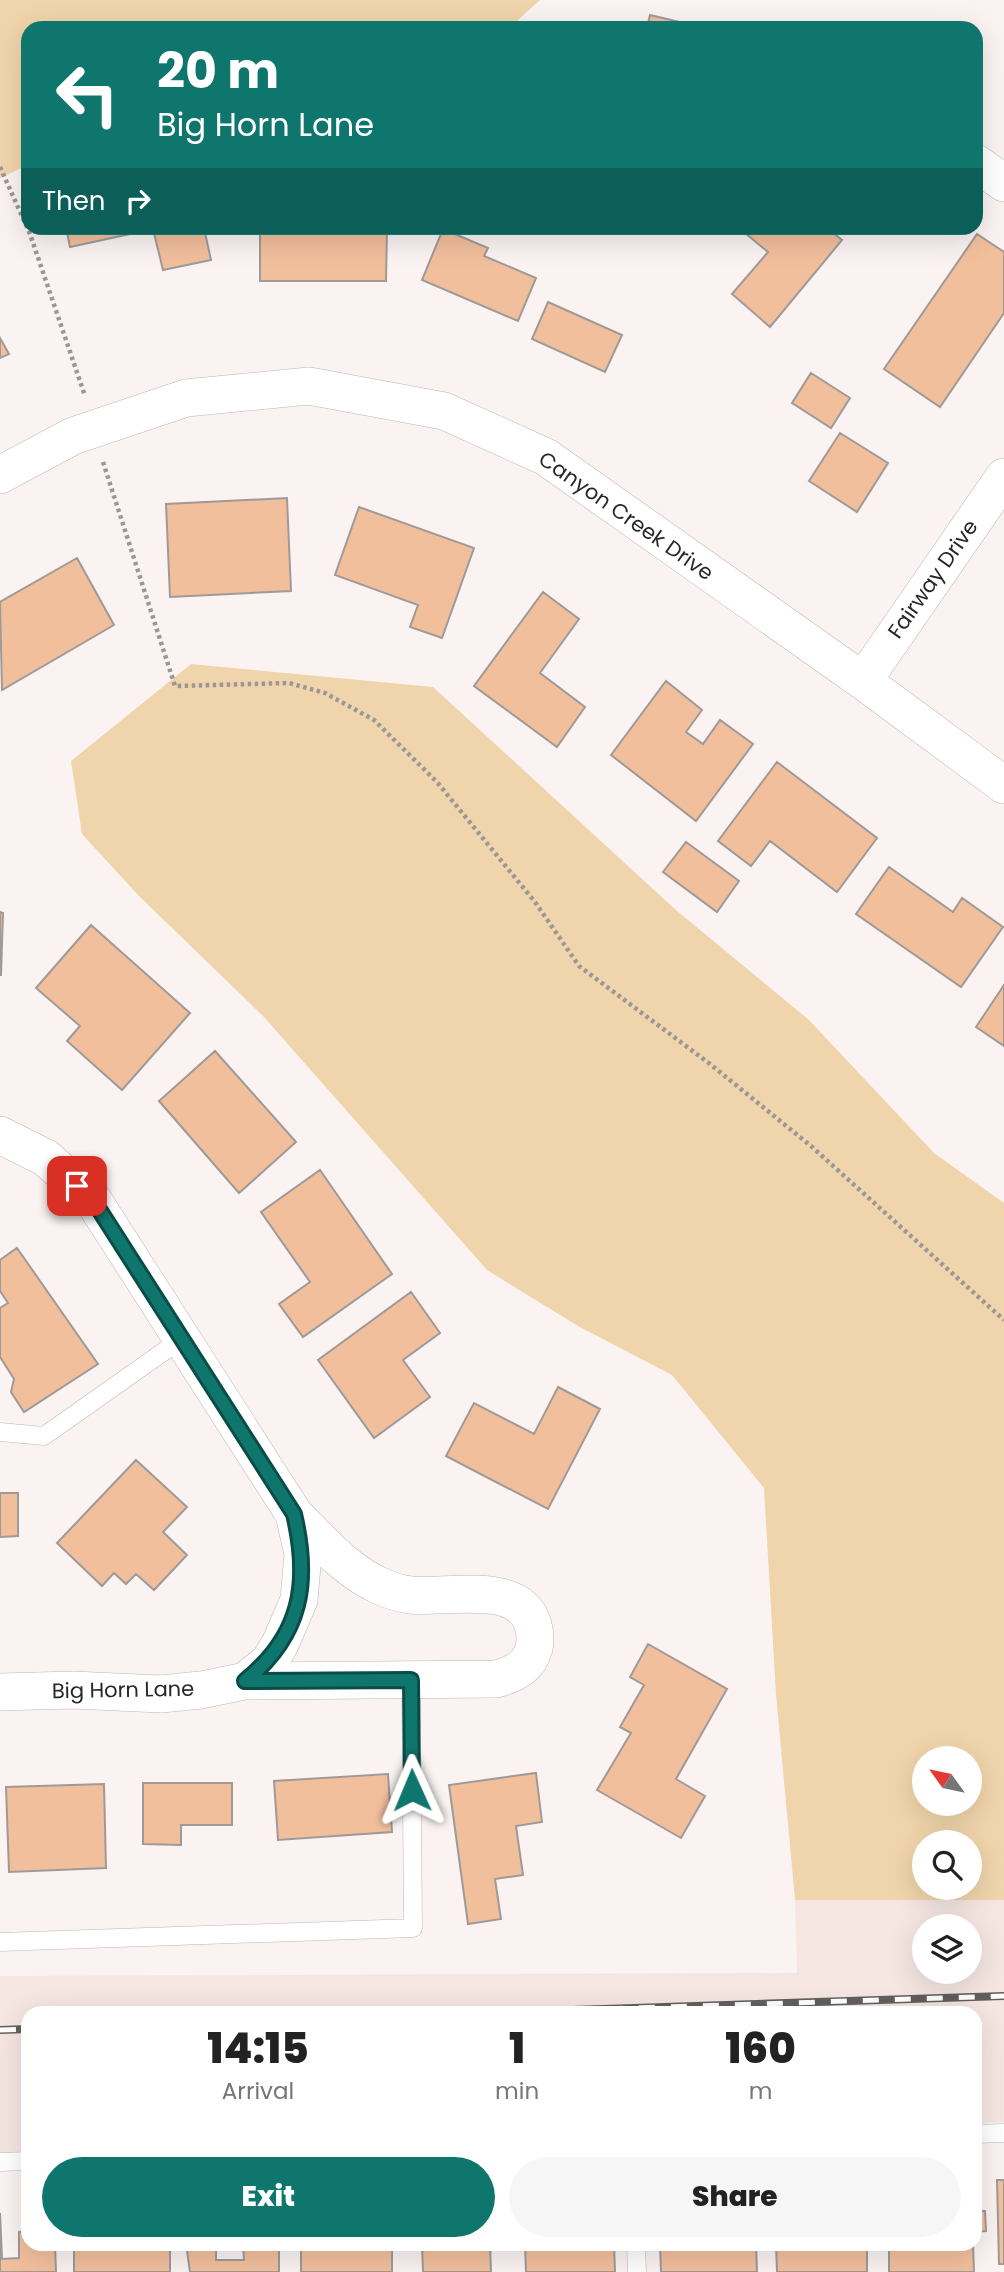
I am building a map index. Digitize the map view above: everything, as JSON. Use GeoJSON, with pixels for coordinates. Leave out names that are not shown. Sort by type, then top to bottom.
{"type":"FeatureCollection","features":[{"type":"Feature","properties":{"kind":"street"},"geometry":{"type":"LineString","coordinates":[[983,168],[1004,183]]}},
{"type":"Feature","properties":{"kind":"street","name":"Canyon Creek Drive"},"geometry":{"type":"LineString","coordinates":[[0,475],[73,436],[186,398],[309,386],[444,411],[546,457],[863,681],[1004,785]]}},
{"type":"Feature","properties":{"kind":"street","name":"Fairway Drive"},"geometry":{"type":"LineString","coordinates":[[863,681],[1004,477]]}},
{"type":"Feature","properties":{"kind":"street","name":"Big Horn Lane"},"geometry":{"type":"LineString","coordinates":[[0,1135],[46,1158],[93,1200],[294,1514],[342,1562],[383,1587],[410,1595],[494,1596],[517,1602],[530,1617],[536,1636],[530,1658],[516,1672],[496,1679],[245,1681],[201,1690],[161,1693],[73,1690],[0,1692]]}},
{"type":"Feature","properties":{"kind":"street","name":"Big Horn Lane"},"geometry":{"type":"LineString","coordinates":[[245,1681],[269,1662],[299,1600],[303,1554],[294,1514]]}},
{"type":"Feature","properties":{"kind":"lane"},"geometry":{"type":"LineString","coordinates":[[0,1433],[44,1436],[183,1338]]}},
{"type":"Feature","properties":{"kind":"lane"},"geometry":{"type":"LineString","coordinates":[[0,1942],[413,1928],[411,1680]]}},
{"type":"Feature","properties":{"kind":"lane"},"geometry":{"type":"LineString","coordinates":[[982,2134],[1004,2133]]}},
{"type":"Feature","properties":{"kind":"lane"},"geometry":{"type":"LineString","coordinates":[[0,2162],[21,2161]]}},
{"type":"Feature","properties":{"kind":"lane"},"geometry":{"type":"LineString","coordinates":[[636,2251],[637,2272]]}},
{"type":"Feature","properties":{"kind":"path"},"geometry":{"type":"LineString","coordinates":[[0,167],[21,214]]}},
{"type":"Feature","properties":{"kind":"path"},"geometry":{"type":"LineString","coordinates":[[30,235],[176,686],[289,683],[325,693],[374,720],[437,782],[534,902],[579,967],[710,1064],[811,1146],[1004,1320]]}},
{"type":"Feature","properties":{"kind":"shaded area"},"geometry":{"type":"Polygon","coordinates":[[[0,0],[540,0],[517,21],[21,21],[21,168],[0,178],[0,0]]]}},
{"type":"Feature","properties":{"kind":"shaded area"},"geometry":{"type":"Polygon","coordinates":[[[191,664],[433,687],[677,911],[809,1020],[934,1153],[1004,1203],[1004,1900],[982,1900],[982,1830],[912,1830],[912,1900],[795,1900],[776,1694],[764,1488],[672,1375],[578,1326],[487,1270],[264,1017],[139,896],[82,834],[71,761],[191,664]]]}},
{"type":"Feature","properties":{"kind":"shaded area"},"geometry":{"type":"Polygon","coordinates":[[[795,1900],[1004,1900],[1004,2122],[982,2123],[982,2006],[21,2006],[21,2157],[0,2158],[0,1976],[797,1973],[795,1900]]]}},
{"type":"Feature","properties":{"kind":"building"},"geometry":{"type":"Polygon","coordinates":[[[650,15],[675,21],[649,21],[650,15]]]}},
{"type":"Feature","properties":{"kind":"building"},"geometry":{"type":"Polygon","coordinates":[[[67,235],[125,235],[70,247],[67,235]]]}},
{"type":"Feature","properties":{"kind":"building"},"geometry":{"type":"Polygon","coordinates":[[[154,235],[206,235],[211,260],[163,270],[154,235]]]}},
{"type":"Feature","properties":{"kind":"building"},"geometry":{"type":"Polygon","coordinates":[[[260,235],[387,235],[386,281],[260,281],[260,235]]]}},
{"type":"Feature","properties":{"kind":"building"},"geometry":{"type":"Polygon","coordinates":[[[441,235],[457,235],[488,248],[484,256],[536,278],[518,321],[422,280],[441,235]]]}},
{"type":"Feature","properties":{"kind":"building"},"geometry":{"type":"Polygon","coordinates":[[[747,235],[836,235],[842,240],[770,327],[732,294],[768,252],[747,235]]]}},
{"type":"Feature","properties":{"kind":"building"},"geometry":{"type":"Polygon","coordinates":[[[976,235],[1004,252],[1004,313],[940,407],[884,369],[976,235]]]}},
{"type":"Feature","properties":{"kind":"building"},"geometry":{"type":"Polygon","coordinates":[[[548,302],[622,335],[605,372],[532,339],[548,302]]]}},
{"type":"Feature","properties":{"kind":"building"},"geometry":{"type":"Polygon","coordinates":[[[0,338],[9,354],[0,358],[0,338]]]}},
{"type":"Feature","properties":{"kind":"building"},"geometry":{"type":"Polygon","coordinates":[[[811,373],[850,398],[831,428],[792,403],[811,373]]]}},
{"type":"Feature","properties":{"kind":"building"},"geometry":{"type":"Polygon","coordinates":[[[840,433],[888,463],[857,512],[809,481],[840,433]]]}},
{"type":"Feature","properties":{"kind":"building"},"geometry":{"type":"Polygon","coordinates":[[[287,498],[291,591],[170,597],[166,504],[287,498]]]}},
{"type":"Feature","properties":{"kind":"building"},"geometry":{"type":"Polygon","coordinates":[[[359,507],[474,548],[442,638],[410,627],[418,605],[335,575],[359,507]]]}},
{"type":"Feature","properties":{"kind":"building"},"geometry":{"type":"Polygon","coordinates":[[[77,558],[114,625],[2,690],[0,602],[77,558]]]}},
{"type":"Feature","properties":{"kind":"building"},"geometry":{"type":"Polygon","coordinates":[[[543,592],[579,619],[540,673],[585,707],[557,747],[474,686],[543,592]]]}},
{"type":"Feature","properties":{"kind":"building"},"geometry":{"type":"Polygon","coordinates":[[[666,681],[702,710],[686,732],[703,744],[720,720],[753,744],[696,821],[611,755],[666,681]]]}},
{"type":"Feature","properties":{"kind":"building"},"geometry":{"type":"Polygon","coordinates":[[[777,762],[877,838],[837,892],[770,841],[751,866],[718,841],[777,762]]]}},
{"type":"Feature","properties":{"kind":"building"},"geometry":{"type":"Polygon","coordinates":[[[686,842],[739,881],[717,912],[663,872],[686,842]]]}},
{"type":"Feature","properties":{"kind":"building"},"geometry":{"type":"Polygon","coordinates":[[[889,867],[953,912],[962,898],[1003,927],[961,987],[856,914],[889,867]]]}},
{"type":"Feature","properties":{"kind":"building"},"geometry":{"type":"Polygon","coordinates":[[[0,912],[3,913],[1,975],[0,975],[0,912]]]}},
{"type":"Feature","properties":{"kind":"building"},"geometry":{"type":"Polygon","coordinates":[[[91,925],[190,1013],[122,1090],[67,1041],[80,1026],[36,988],[91,925]]]}},
{"type":"Feature","properties":{"kind":"building"},"geometry":{"type":"Polygon","coordinates":[[[1004,985],[1004,1046],[976,1027],[1004,985]]]}},
{"type":"Feature","properties":{"kind":"building"},"geometry":{"type":"Polygon","coordinates":[[[215,1051],[296,1142],[239,1193],[159,1101],[215,1051]]]}},
{"type":"Feature","properties":{"kind":"building"},"geometry":{"type":"Polygon","coordinates":[[[320,1170],[392,1274],[303,1337],[279,1304],[310,1282],[261,1212],[320,1170]]]}},
{"type":"Feature","properties":{"kind":"building"},"geometry":{"type":"Polygon","coordinates":[[[17,1248],[98,1364],[24,1412],[11,1392],[14,1379],[0,1357],[0,1308],[8,1303],[0,1291],[0,1260],[17,1248]]]}},
{"type":"Feature","properties":{"kind":"building"},"geometry":{"type":"Polygon","coordinates":[[[411,1292],[440,1333],[403,1360],[430,1397],[374,1438],[318,1360],[411,1292]]]}},
{"type":"Feature","properties":{"kind":"building"},"geometry":{"type":"Polygon","coordinates":[[[558,1387],[600,1409],[548,1509],[446,1456],[474,1403],[534,1434],[558,1387]]]}},
{"type":"Feature","properties":{"kind":"building"},"geometry":{"type":"Polygon","coordinates":[[[136,1460],[187,1507],[163,1532],[187,1555],[154,1590],[136,1574],[126,1584],[114,1573],[102,1586],[57,1543],[136,1460]]]}},
{"type":"Feature","properties":{"kind":"building"},"geometry":{"type":"Polygon","coordinates":[[[0,1493],[18,1493],[18,1536],[0,1537],[0,1493]]]}},
{"type":"Feature","properties":{"kind":"building"},"geometry":{"type":"Polygon","coordinates":[[[648,1644],[727,1689],[676,1779],[705,1796],[681,1838],[597,1790],[631,1733],[620,1727],[644,1685],[630,1677],[648,1644]]]}},
{"type":"Feature","properties":{"kind":"building"},"geometry":{"type":"Polygon","coordinates":[[[536,1773],[542,1822],[516,1826],[523,1875],[495,1879],[501,1919],[468,1924],[449,1785],[536,1773]]]}},
{"type":"Feature","properties":{"kind":"building"},"geometry":{"type":"Polygon","coordinates":[[[388,1774],[392,1832],[278,1840],[274,1781],[388,1774]]]}},
{"type":"Feature","properties":{"kind":"building"},"geometry":{"type":"Polygon","coordinates":[[[143,1783],[232,1783],[232,1825],[181,1825],[181,1845],[143,1844],[143,1783]]]}},
{"type":"Feature","properties":{"kind":"building"},"geometry":{"type":"Polygon","coordinates":[[[104,1784],[106,1868],[9,1872],[6,1787],[104,1784]]]}},
{"type":"Feature","properties":{"kind":"building"},"geometry":{"type":"Polygon","coordinates":[[[997,2180],[1004,2180],[1004,2264],[999,2264],[997,2180]]]}},
{"type":"Feature","properties":{"kind":"building"},"geometry":{"type":"Polygon","coordinates":[[[982,2211],[985,2211],[986,2231],[982,2231],[982,2211]]]}},
{"type":"Feature","properties":{"kind":"building"},"geometry":{"type":"Polygon","coordinates":[[[0,2213],[2,2259],[19,2258],[19,2232],[21,2251],[55,2251],[56,2272],[0,2272],[0,2213]]]}},
{"type":"Feature","properties":{"kind":"building"},"geometry":{"type":"Polygon","coordinates":[[[74,2251],[170,2251],[170,2272],[74,2272],[74,2251]]]}},
{"type":"Feature","properties":{"kind":"building"},"geometry":{"type":"Polygon","coordinates":[[[187,2251],[216,2251],[216,2260],[244,2260],[243,2251],[279,2251],[279,2272],[190,2272],[187,2251]]]}},
{"type":"Feature","properties":{"kind":"building"},"geometry":{"type":"Polygon","coordinates":[[[301,2251],[392,2251],[392,2272],[301,2272],[301,2251]]]}},
{"type":"Feature","properties":{"kind":"building"},"geometry":{"type":"Polygon","coordinates":[[[422,2251],[490,2251],[491,2272],[423,2272],[422,2251]]]}},
{"type":"Feature","properties":{"kind":"building"},"geometry":{"type":"Polygon","coordinates":[[[525,2251],[614,2251],[615,2272],[526,2272],[525,2251]]]}},
{"type":"Feature","properties":{"kind":"building"},"geometry":{"type":"Polygon","coordinates":[[[660,2251],[756,2251],[757,2272],[661,2272],[660,2251]]]}},
{"type":"Feature","properties":{"kind":"building"},"geometry":{"type":"Polygon","coordinates":[[[776,2251],[867,2251],[867,2272],[777,2272],[776,2251]]]}},
{"type":"Feature","properties":{"kind":"building"},"geometry":{"type":"Polygon","coordinates":[[[889,2251],[973,2251],[974,2272],[889,2272],[889,2251]]]}},
{"type":"Feature","properties":{"kind":"railway"},"geometry":{"type":"LineString","coordinates":[[696,2006],[1004,1996]]}},
{"type":"Feature","properties":{"kind":"railway"},"geometry":{"type":"LineString","coordinates":[[0,2030],[21,2029]]}},
{"type":"Feature","properties":{"kind":"route"},"geometry":{"type":"LineString","coordinates":[[77,1186],[93,1200],[294,1514],[303,1554],[299,1600],[269,1662],[245,1681],[411,1680],[412,1790]]}}]}
